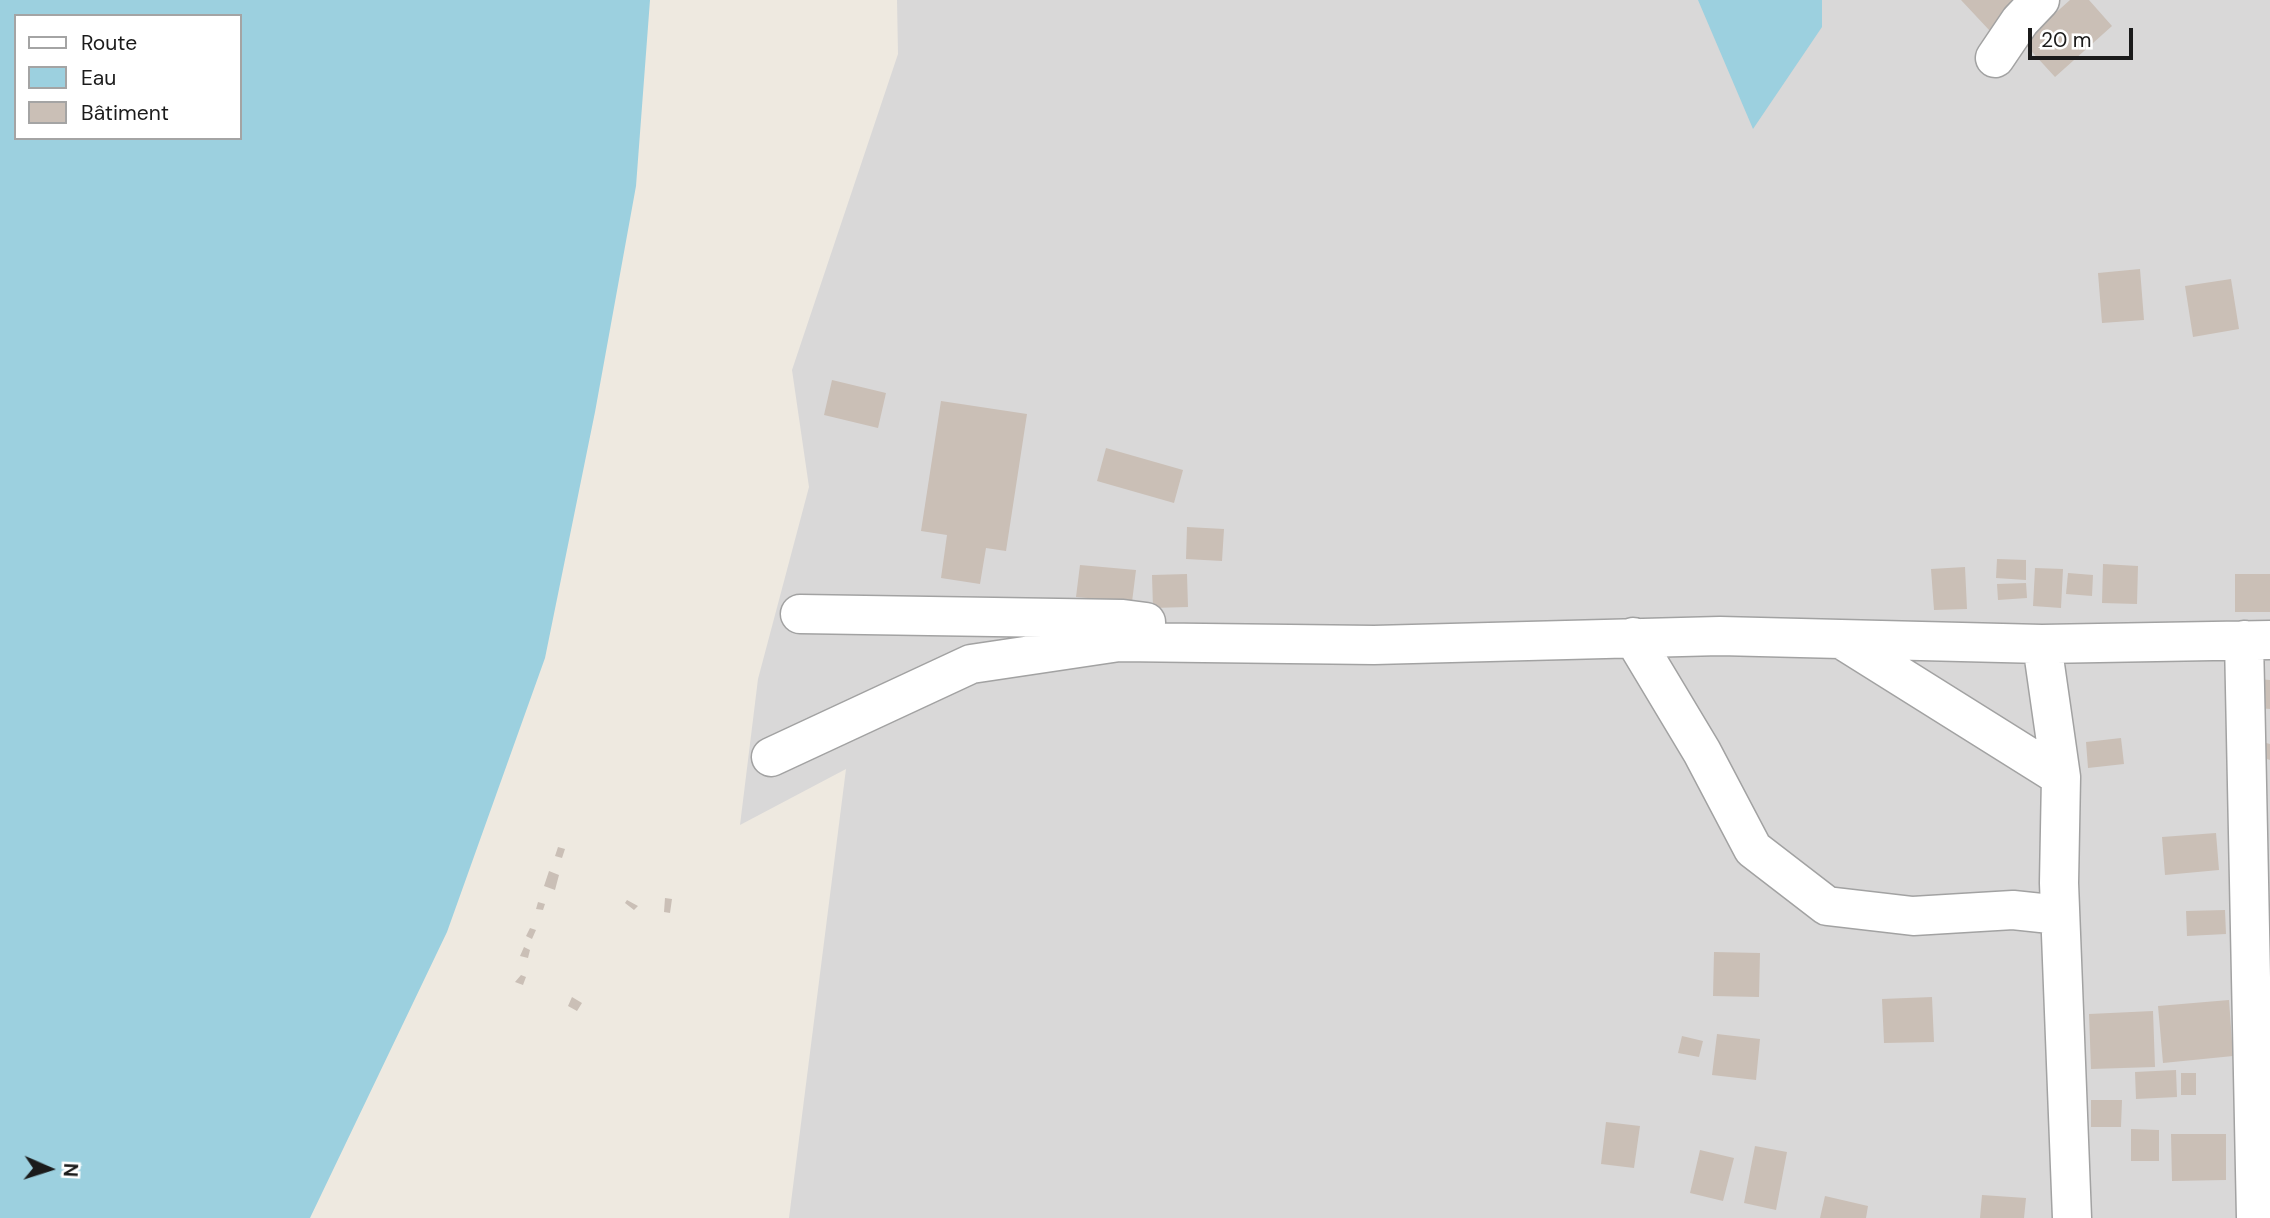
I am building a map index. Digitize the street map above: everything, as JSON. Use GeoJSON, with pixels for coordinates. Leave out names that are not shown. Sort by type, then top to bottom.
{"type":"FeatureCollection","features":[{"type":"Feature","properties":{"kind":"street"},"geometry":{"type":"LineString","coordinates":[[1994,58],[2020,20],[2040,0]]}},
{"type":"Feature","properties":{"kind":"street"},"geometry":{"type":"LineString","coordinates":[[800,614],[1123,619],[1290,645]]}},
{"type":"Feature","properties":{"kind":"street"},"geometry":{"type":"LineString","coordinates":[[771,757],[971,664],[1119,642],[1374,645],[1720,636],[2042,644],[2257,640],[2256,1218]]}},
{"type":"Feature","properties":{"kind":"street"},"geometry":{"type":"LineString","coordinates":[[1633,637],[1702,752],[1753,849],[1827,906],[1913,916],[2013,909],[2060,915]]}},
{"type":"Feature","properties":{"kind":"street"},"geometry":{"type":"LineString","coordinates":[[1844,641],[2060,777]]}},
{"type":"Feature","properties":{"kind":"street"},"geometry":{"type":"LineString","coordinates":[[2042,644],[2060,777],[2060,915],[2072,1218]]}},
{"type":"Feature","properties":{"kind":"shaded area"},"geometry":{"type":"Polygon","coordinates":[[[897,0],[2270,0],[2270,1218],[789,1218],[846,769],[740,825],[758,679],[809,487],[792,370],[898,54],[897,0]]]}},
{"type":"Feature","properties":{"kind":"water"},"geometry":{"type":"Polygon","coordinates":[[[0,0],[650,0],[636,186],[595,412],[545,658],[447,932],[310,1218],[0,1218],[0,0]]]}},
{"type":"Feature","properties":{"kind":"water"},"geometry":{"type":"Polygon","coordinates":[[[1698,0],[1822,0],[1822,27],[1753,129],[1698,0]]]}},
{"type":"Feature","properties":{"kind":"building"},"geometry":{"type":"Polygon","coordinates":[[[1961,0],[2023,0],[1990,31],[1961,0]]]}},
{"type":"Feature","properties":{"kind":"building"},"geometry":{"type":"Polygon","coordinates":[[[2070,0],[2089,0],[2112,26],[2055,77],[2023,42],[2070,0]]]}},
{"type":"Feature","properties":{"kind":"building"},"geometry":{"type":"Polygon","coordinates":[[[2140,269],[2144,320],[2102,323],[2098,273],[2140,269]]]}},
{"type":"Feature","properties":{"kind":"building"},"geometry":{"type":"Polygon","coordinates":[[[2231,279],[2239,329],[2193,337],[2185,286],[2231,279]]]}},
{"type":"Feature","properties":{"kind":"building"},"geometry":{"type":"Polygon","coordinates":[[[832,380],[886,393],[878,428],[824,415],[832,380]]]}},
{"type":"Feature","properties":{"kind":"building"},"geometry":{"type":"Polygon","coordinates":[[[941,401],[1027,414],[1006,551],[986,548],[980,584],[941,578],[947,535],[921,531],[941,401]]]}},
{"type":"Feature","properties":{"kind":"building"},"geometry":{"type":"Polygon","coordinates":[[[1106,448],[1183,470],[1174,503],[1097,481],[1106,448]]]}},
{"type":"Feature","properties":{"kind":"building"},"geometry":{"type":"Polygon","coordinates":[[[1187,527],[1224,529],[1222,561],[1186,559],[1187,527]]]}},
{"type":"Feature","properties":{"kind":"building"},"geometry":{"type":"Polygon","coordinates":[[[1997,559],[2026,560],[2026,580],[1996,578],[1997,559]]]}},
{"type":"Feature","properties":{"kind":"building"},"geometry":{"type":"Polygon","coordinates":[[[2103,564],[2138,566],[2137,604],[2102,603],[2103,564]]]}},
{"type":"Feature","properties":{"kind":"building"},"geometry":{"type":"Polygon","coordinates":[[[1080,565],[1136,570],[1132,602],[1076,597],[1080,565]]]}},
{"type":"Feature","properties":{"kind":"building"},"geometry":{"type":"Polygon","coordinates":[[[1965,567],[1967,609],[1934,610],[1931,569],[1965,567]]]}},
{"type":"Feature","properties":{"kind":"building"},"geometry":{"type":"Polygon","coordinates":[[[2035,568],[2063,569],[2061,608],[2033,606],[2035,568]]]}},
{"type":"Feature","properties":{"kind":"building"},"geometry":{"type":"Polygon","coordinates":[[[2068,573],[2093,575],[2092,596],[2066,594],[2068,573]]]}},
{"type":"Feature","properties":{"kind":"building"},"geometry":{"type":"Polygon","coordinates":[[[1187,574],[1188,607],[1153,608],[1152,575],[1187,574]]]}},
{"type":"Feature","properties":{"kind":"building"},"geometry":{"type":"Polygon","coordinates":[[[2235,574],[2270,574],[2270,612],[2235,612],[2235,574]]]}},
{"type":"Feature","properties":{"kind":"building"},"geometry":{"type":"Polygon","coordinates":[[[2026,583],[2027,598],[1998,600],[1997,584],[2026,583]]]}},
{"type":"Feature","properties":{"kind":"building"},"geometry":{"type":"Polygon","coordinates":[[[2259,679],[2270,680],[2270,709],[2257,708],[2259,679]]]}},
{"type":"Feature","properties":{"kind":"building"},"geometry":{"type":"Polygon","coordinates":[[[2121,738],[2124,764],[2088,768],[2086,742],[2121,738]]]}},
{"type":"Feature","properties":{"kind":"building"},"geometry":{"type":"Polygon","coordinates":[[[2266,743],[2270,744],[2270,760],[2261,757],[2266,743]]]}},
{"type":"Feature","properties":{"kind":"building"},"geometry":{"type":"Polygon","coordinates":[[[2216,833],[2219,870],[2165,875],[2162,837],[2216,833]]]}},
{"type":"Feature","properties":{"kind":"building"},"geometry":{"type":"Polygon","coordinates":[[[558,847],[565,849],[562,858],[555,856],[558,847]]]}},
{"type":"Feature","properties":{"kind":"building"},"geometry":{"type":"Polygon","coordinates":[[[549,871],[559,875],[555,890],[544,886],[549,871]]]}},
{"type":"Feature","properties":{"kind":"building"},"geometry":{"type":"Polygon","coordinates":[[[665,898],[672,899],[670,913],[664,912],[665,898]]]}},
{"type":"Feature","properties":{"kind":"building"},"geometry":{"type":"Polygon","coordinates":[[[627,900],[638,906],[634,910],[625,903],[627,900]]]}},
{"type":"Feature","properties":{"kind":"building"},"geometry":{"type":"Polygon","coordinates":[[[538,902],[545,904],[543,910],[536,909],[538,902]]]}},
{"type":"Feature","properties":{"kind":"building"},"geometry":{"type":"Polygon","coordinates":[[[2225,910],[2226,934],[2187,936],[2186,911],[2225,910]]]}},
{"type":"Feature","properties":{"kind":"building"},"geometry":{"type":"Polygon","coordinates":[[[530,928],[536,930],[532,939],[526,936],[530,928]]]}},
{"type":"Feature","properties":{"kind":"building"},"geometry":{"type":"Polygon","coordinates":[[[524,947],[530,950],[528,958],[520,956],[524,947]]]}},
{"type":"Feature","properties":{"kind":"building"},"geometry":{"type":"Polygon","coordinates":[[[1714,952],[1760,953],[1759,997],[1713,996],[1714,952]]]}},
{"type":"Feature","properties":{"kind":"building"},"geometry":{"type":"Polygon","coordinates":[[[521,975],[526,977],[523,985],[515,982],[521,975]]]}},
{"type":"Feature","properties":{"kind":"building"},"geometry":{"type":"Polygon","coordinates":[[[572,997],[582,1003],[577,1011],[568,1006],[572,997]]]}},
{"type":"Feature","properties":{"kind":"building"},"geometry":{"type":"Polygon","coordinates":[[[1932,997],[1934,1042],[1884,1043],[1882,999],[1932,997]]]}},
{"type":"Feature","properties":{"kind":"building"},"geometry":{"type":"Polygon","coordinates":[[[2229,1000],[2233,1056],[2163,1063],[2158,1006],[2229,1000]]]}},
{"type":"Feature","properties":{"kind":"building"},"geometry":{"type":"Polygon","coordinates":[[[2153,1011],[2155,1067],[2091,1069],[2089,1014],[2153,1011]]]}},
{"type":"Feature","properties":{"kind":"building"},"geometry":{"type":"Polygon","coordinates":[[[1717,1034],[1760,1039],[1756,1080],[1712,1075],[1717,1034]]]}},
{"type":"Feature","properties":{"kind":"building"},"geometry":{"type":"Polygon","coordinates":[[[1682,1036],[1703,1041],[1699,1057],[1678,1053],[1682,1036]]]}},
{"type":"Feature","properties":{"kind":"building"},"geometry":{"type":"Polygon","coordinates":[[[2176,1070],[2177,1097],[2136,1099],[2135,1072],[2176,1070]]]}},
{"type":"Feature","properties":{"kind":"building"},"geometry":{"type":"Polygon","coordinates":[[[2181,1073],[2196,1073],[2196,1095],[2181,1095],[2181,1073]]]}},
{"type":"Feature","properties":{"kind":"building"},"geometry":{"type":"Polygon","coordinates":[[[2091,1100],[2122,1100],[2121,1127],[2091,1127],[2091,1100]]]}},
{"type":"Feature","properties":{"kind":"building"},"geometry":{"type":"Polygon","coordinates":[[[1606,1122],[1640,1126],[1634,1168],[1601,1164],[1606,1122]]]}},
{"type":"Feature","properties":{"kind":"building"},"geometry":{"type":"Polygon","coordinates":[[[2131,1129],[2159,1130],[2159,1161],[2131,1161],[2131,1129]]]}},
{"type":"Feature","properties":{"kind":"building"},"geometry":{"type":"Polygon","coordinates":[[[2171,1134],[2226,1134],[2226,1180],[2172,1181],[2171,1134]]]}},
{"type":"Feature","properties":{"kind":"building"},"geometry":{"type":"Polygon","coordinates":[[[1755,1146],[1787,1152],[1776,1210],[1744,1203],[1755,1146]]]}},
{"type":"Feature","properties":{"kind":"building"},"geometry":{"type":"Polygon","coordinates":[[[1700,1150],[1734,1158],[1723,1201],[1690,1193],[1700,1150]]]}},
{"type":"Feature","properties":{"kind":"building"},"geometry":{"type":"Polygon","coordinates":[[[1982,1195],[2026,1198],[2024,1218],[1980,1218],[1982,1195]]]}},
{"type":"Feature","properties":{"kind":"building"},"geometry":{"type":"Polygon","coordinates":[[[1825,1196],[1868,1206],[1866,1218],[1820,1218],[1825,1196]]]}}]}
